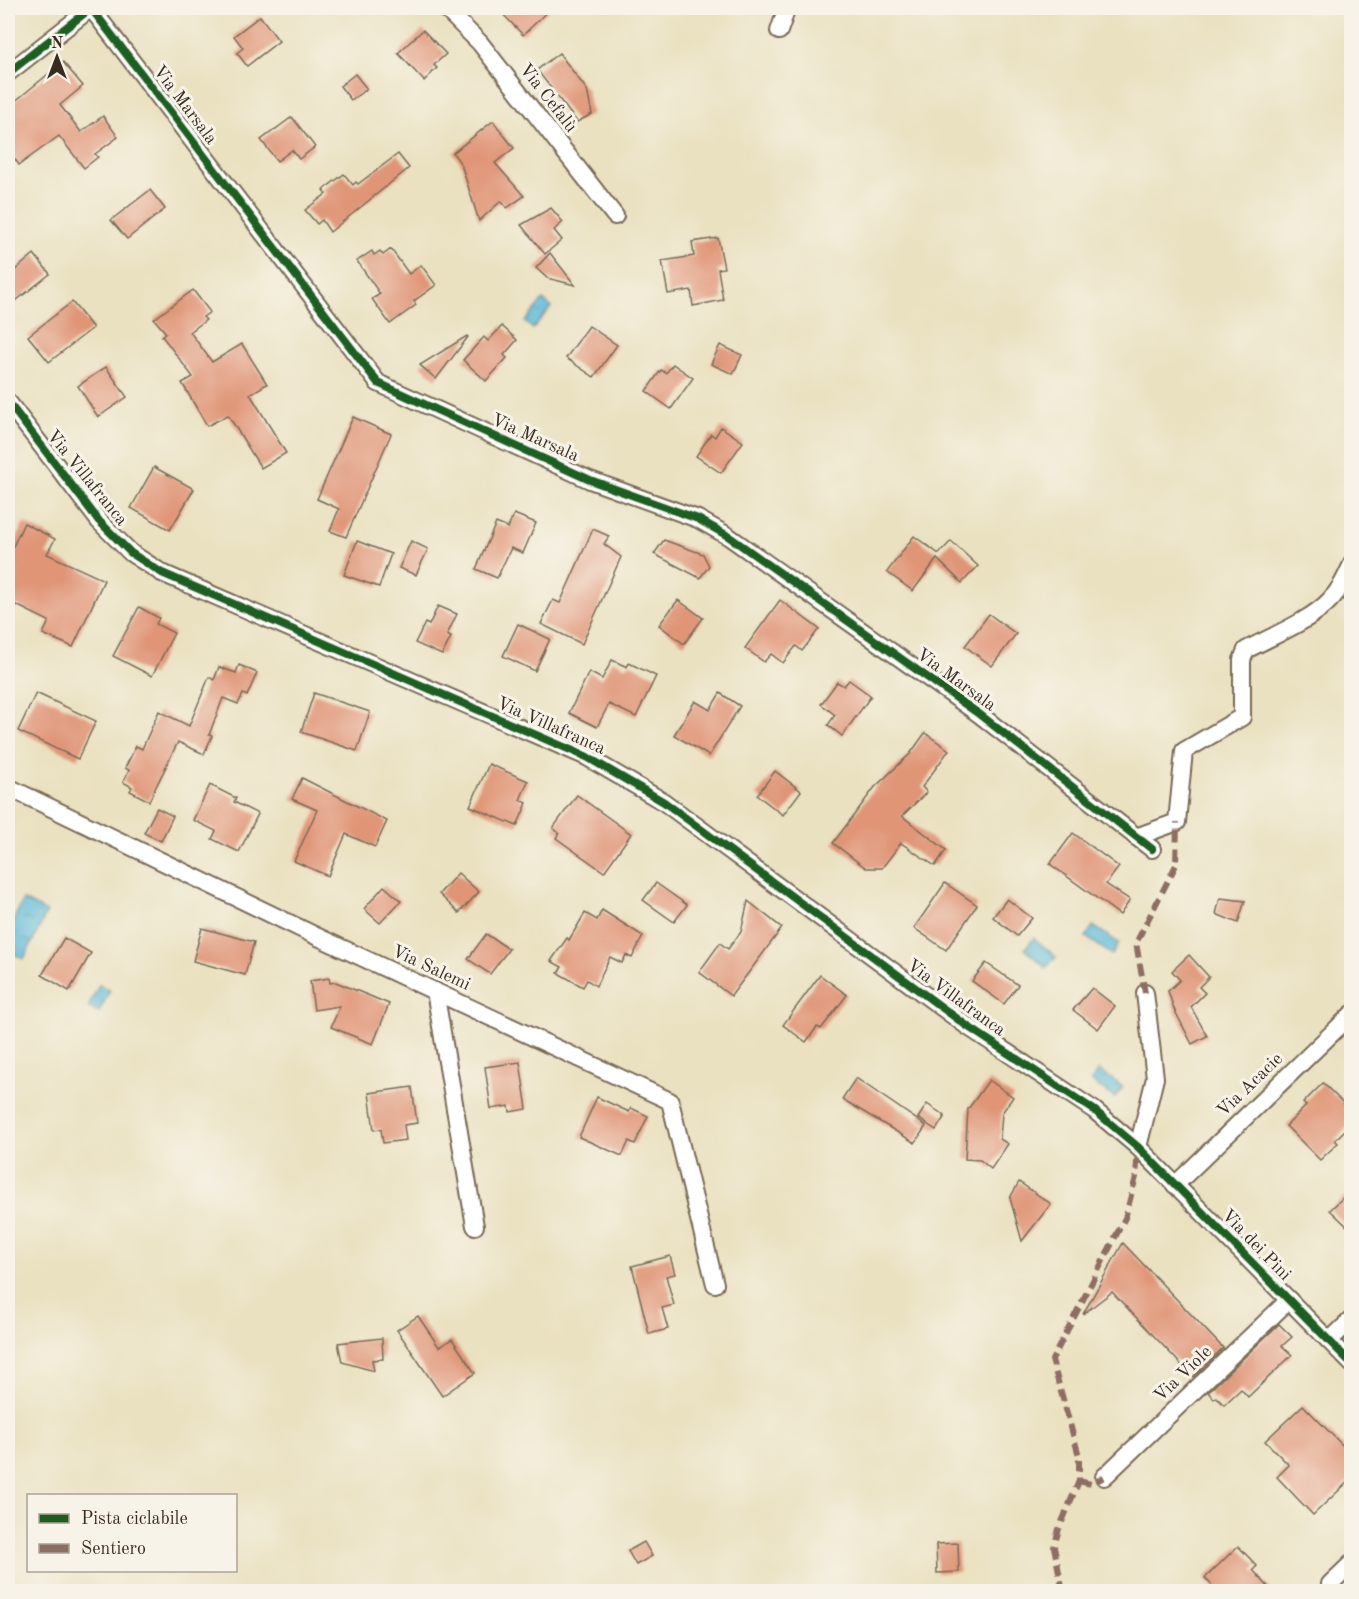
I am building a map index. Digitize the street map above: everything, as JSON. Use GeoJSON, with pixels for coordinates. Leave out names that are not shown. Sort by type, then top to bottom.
{"type":"FeatureCollection","features":[{"type":"Feature","properties":{"kind":"street","name":"Via Marsala"},"geometry":{"type":"LineString","coordinates":[[8,73],[92,8],[378,383],[590,480],[698,519],[728,536],[979,714],[1152,849]]}},
{"type":"Feature","properties":{"kind":"street","name":"Via Cefalù"},"geometry":{"type":"LineString","coordinates":[[445,8],[480,43],[615,216]]}},
{"type":"Feature","properties":{"kind":"street"},"geometry":{"type":"LineString","coordinates":[[780,31],[787,8]]}},
{"type":"Feature","properties":{"kind":"street","name":"Via Villafranca"},"geometry":{"type":"LineString","coordinates":[[8,402],[99,521],[131,553],[173,578],[587,757],[629,780],[664,801],[967,1026],[1094,1110],[1138,1147]]}},
{"type":"Feature","properties":{"kind":"street"},"geometry":{"type":"LineString","coordinates":[[1136,837],[1177,822],[1184,751],[1242,717],[1242,660],[1246,650],[1311,616],[1330,601],[1346,579],[1352,564]]}},
{"type":"Feature","properties":{"kind":"street","name":"Via Salemi"},"geometry":{"type":"LineString","coordinates":[[8,787],[316,936],[670,1101],[715,1284]]}},
{"type":"Feature","properties":{"kind":"street"},"geometry":{"type":"LineString","coordinates":[[435,991],[475,1226]]}},
{"type":"Feature","properties":{"kind":"street"},"geometry":{"type":"LineString","coordinates":[[1138,1147],[1155,1078],[1145,993]]}},
{"type":"Feature","properties":{"kind":"street","name":"Via Acacie"},"geometry":{"type":"LineString","coordinates":[[1175,1185],[1352,1014]]}},
{"type":"Feature","properties":{"kind":"street","name":"Via dei Pini"},"geometry":{"type":"LineString","coordinates":[[1138,1147],[1352,1364]]}},
{"type":"Feature","properties":{"kind":"street","name":"Via Viole"},"geometry":{"type":"LineString","coordinates":[[1104,1477],[1289,1300]]}},
{"type":"Feature","properties":{"kind":"street"},"geometry":{"type":"LineString","coordinates":[[1329,1341],[1352,1319]]}},
{"type":"Feature","properties":{"kind":"street"},"geometry":{"type":"LineString","coordinates":[[1330,1584],[1352,1563]]}},
{"type":"Feature","properties":{"kind":"water"},"geometry":{"type":"Polygon","coordinates":[[[543,300],[551,307],[533,329],[525,322],[543,300]]]}},
{"type":"Feature","properties":{"kind":"water"},"geometry":{"type":"Polygon","coordinates":[[[23,900],[47,912],[24,959],[8,951],[8,932],[23,900]]]}},
{"type":"Feature","properties":{"kind":"water"},"geometry":{"type":"Polygon","coordinates":[[[1093,926],[1119,943],[1112,955],[1086,937],[1093,926]]]}},
{"type":"Feature","properties":{"kind":"water"},"geometry":{"type":"Polygon","coordinates":[[[1034,938],[1056,957],[1046,968],[1025,949],[1034,938]]]}},
{"type":"Feature","properties":{"kind":"water"},"geometry":{"type":"Polygon","coordinates":[[[99,985],[110,990],[99,1012],[88,1007],[99,985]]]}},
{"type":"Feature","properties":{"kind":"water"},"geometry":{"type":"Polygon","coordinates":[[[1099,1070],[1123,1087],[1115,1098],[1091,1081],[1099,1070]]]}},
{"type":"Feature","properties":{"kind":"building"},"geometry":{"type":"Polygon","coordinates":[[[497,8],[551,8],[523,35],[497,8]]]}},
{"type":"Feature","properties":{"kind":"building"},"geometry":{"type":"Polygon","coordinates":[[[260,16],[279,41],[247,66],[237,53],[243,48],[234,36],[260,16]]]}},
{"type":"Feature","properties":{"kind":"building"},"geometry":{"type":"Polygon","coordinates":[[[423,30],[446,54],[434,65],[437,68],[424,81],[398,53],[423,30]]]}},
{"type":"Feature","properties":{"kind":"building"},"geometry":{"type":"Polygon","coordinates":[[[559,53],[587,90],[592,114],[577,122],[537,70],[559,53]]]}},
{"type":"Feature","properties":{"kind":"building"},"geometry":{"type":"Polygon","coordinates":[[[63,62],[83,86],[60,105],[81,132],[103,116],[118,137],[95,154],[98,157],[84,168],[59,136],[19,165],[8,149],[8,107],[63,62]]]}},
{"type":"Feature","properties":{"kind":"building"},"geometry":{"type":"Polygon","coordinates":[[[355,74],[367,89],[351,100],[340,86],[355,74]]]}},
{"type":"Feature","properties":{"kind":"building"},"geometry":{"type":"Polygon","coordinates":[[[292,117],[315,147],[299,159],[292,150],[277,161],[261,140],[292,117]]]}},
{"type":"Feature","properties":{"kind":"building"},"geometry":{"type":"Polygon","coordinates":[[[493,121],[514,148],[495,163],[524,196],[507,208],[501,201],[479,221],[461,164],[453,153],[493,121]]]}},
{"type":"Feature","properties":{"kind":"building"},"geometry":{"type":"Polygon","coordinates":[[[398,154],[409,168],[330,232],[322,220],[317,224],[305,210],[326,194],[323,190],[344,174],[353,185],[356,182],[358,184],[398,154]]]}},
{"type":"Feature","properties":{"kind":"building"},"geometry":{"type":"Polygon","coordinates":[[[150,190],[165,209],[127,239],[111,220],[150,190]]]}},
{"type":"Feature","properties":{"kind":"building"},"geometry":{"type":"Polygon","coordinates":[[[551,208],[563,222],[554,230],[562,240],[545,254],[521,225],[551,208]]]}},
{"type":"Feature","properties":{"kind":"building"},"geometry":{"type":"Polygon","coordinates":[[[718,238],[724,268],[718,269],[723,300],[693,306],[691,290],[668,294],[662,261],[694,256],[692,242],[718,238]]]}},
{"type":"Feature","properties":{"kind":"building"},"geometry":{"type":"Polygon","coordinates":[[[391,249],[409,274],[421,265],[436,285],[414,301],[416,305],[390,324],[372,299],[380,294],[357,261],[372,251],[374,255],[380,251],[383,255],[391,249]]]}},
{"type":"Feature","properties":{"kind":"building"},"geometry":{"type":"Polygon","coordinates":[[[550,253],[575,285],[547,278],[536,268],[550,253]]]}},
{"type":"Feature","properties":{"kind":"building"},"geometry":{"type":"Polygon","coordinates":[[[34,254],[50,274],[8,307],[8,276],[34,254]]]}},
{"type":"Feature","properties":{"kind":"building"},"geometry":{"type":"Polygon","coordinates":[[[193,290],[210,312],[203,317],[206,320],[190,332],[212,362],[242,344],[267,384],[250,394],[286,453],[261,468],[228,415],[207,426],[182,383],[193,377],[162,336],[166,333],[154,319],[193,290]]]}},
{"type":"Feature","properties":{"kind":"building"},"geometry":{"type":"Polygon","coordinates":[[[72,302],[93,328],[49,362],[28,336],[72,302]]]}},
{"type":"Feature","properties":{"kind":"building"},"geometry":{"type":"Polygon","coordinates":[[[502,326],[517,340],[504,355],[507,358],[486,381],[463,360],[484,337],[488,341],[502,326]]]}},
{"type":"Feature","properties":{"kind":"building"},"geometry":{"type":"Polygon","coordinates":[[[589,326],[617,345],[594,377],[566,358],[589,326]]]}},
{"type":"Feature","properties":{"kind":"building"},"geometry":{"type":"Polygon","coordinates":[[[467,336],[436,379],[420,365],[467,336]]]}},
{"type":"Feature","properties":{"kind":"building"},"geometry":{"type":"Polygon","coordinates":[[[720,345],[742,355],[733,374],[711,364],[720,345]]]}},
{"type":"Feature","properties":{"kind":"building"},"geometry":{"type":"Polygon","coordinates":[[[673,364],[693,378],[671,409],[646,391],[661,370],[666,373],[673,364]]]}},
{"type":"Feature","properties":{"kind":"building"},"geometry":{"type":"Polygon","coordinates":[[[106,367],[127,397],[98,417],[78,386],[106,367]]]}},
{"type":"Feature","properties":{"kind":"building"},"geometry":{"type":"Polygon","coordinates":[[[353,417],[391,434],[346,537],[330,531],[339,509],[317,499],[353,417]]]}},
{"type":"Feature","properties":{"kind":"building"},"geometry":{"type":"Polygon","coordinates":[[[721,427],[743,442],[721,473],[696,456],[711,434],[715,437],[721,427]]]}},
{"type":"Feature","properties":{"kind":"building"},"geometry":{"type":"Polygon","coordinates":[[[154,467],[194,489],[170,530],[131,508],[154,467]]]}},
{"type":"Feature","properties":{"kind":"building"},"geometry":{"type":"Polygon","coordinates":[[[514,514],[536,523],[523,553],[511,548],[497,578],[476,569],[496,523],[508,528],[514,514]]]}},
{"type":"Feature","properties":{"kind":"building"},"geometry":{"type":"Polygon","coordinates":[[[24,523],[55,539],[47,554],[104,580],[73,647],[43,634],[49,621],[8,601],[8,557],[24,523]]]}},
{"type":"Feature","properties":{"kind":"building"},"geometry":{"type":"Polygon","coordinates":[[[593,529],[609,536],[604,544],[621,557],[582,644],[541,624],[553,600],[560,603],[593,529]]]}},
{"type":"Feature","properties":{"kind":"building"},"geometry":{"type":"Polygon","coordinates":[[[914,536],[939,554],[951,541],[978,566],[962,583],[937,559],[913,591],[887,572],[914,536]]]}},
{"type":"Feature","properties":{"kind":"building"},"geometry":{"type":"Polygon","coordinates":[[[664,540],[703,554],[709,566],[700,578],[654,554],[664,540]]]}},
{"type":"Feature","properties":{"kind":"building"},"geometry":{"type":"Polygon","coordinates":[[[357,541],[391,554],[379,587],[344,575],[357,541]]]}},
{"type":"Feature","properties":{"kind":"building"},"geometry":{"type":"Polygon","coordinates":[[[411,541],[428,549],[416,575],[399,568],[411,541]]]}},
{"type":"Feature","properties":{"kind":"building"},"geometry":{"type":"Polygon","coordinates":[[[678,600],[703,618],[684,644],[659,625],[678,600]]]}},
{"type":"Feature","properties":{"kind":"building"},"geometry":{"type":"Polygon","coordinates":[[[780,600],[819,629],[802,651],[796,646],[783,663],[771,654],[764,662],[745,648],[780,600]]]}},
{"type":"Feature","properties":{"kind":"building"},"geometry":{"type":"Polygon","coordinates":[[[438,606],[457,614],[447,635],[451,637],[442,655],[415,643],[425,623],[429,625],[438,606]]]}},
{"type":"Feature","properties":{"kind":"building"},"geometry":{"type":"Polygon","coordinates":[[[139,607],[159,618],[156,624],[174,633],[152,676],[113,656],[139,607]]]}},
{"type":"Feature","properties":{"kind":"building"},"geometry":{"type":"Polygon","coordinates":[[[989,614],[1016,634],[992,666],[965,646],[989,614]]]}},
{"type":"Feature","properties":{"kind":"building"},"geometry":{"type":"Polygon","coordinates":[[[518,624],[550,639],[535,671],[503,656],[518,624]]]}},
{"type":"Feature","properties":{"kind":"building"},"geometry":{"type":"Polygon","coordinates":[[[612,660],[627,667],[629,663],[656,676],[636,717],[609,704],[597,727],[569,713],[589,672],[602,679],[612,660]]]}},
{"type":"Feature","properties":{"kind":"building"},"geometry":{"type":"Polygon","coordinates":[[[239,665],[257,673],[247,696],[243,694],[238,704],[223,698],[204,754],[178,742],[149,801],[130,791],[132,787],[123,782],[129,770],[125,768],[136,746],[142,749],[159,711],[189,726],[209,677],[214,680],[219,667],[236,673],[239,665]]]}},
{"type":"Feature","properties":{"kind":"building"},"geometry":{"type":"Polygon","coordinates":[[[849,680],[871,696],[842,736],[828,725],[835,715],[821,704],[837,682],[844,686],[849,680]]]}},
{"type":"Feature","properties":{"kind":"building"},"geometry":{"type":"Polygon","coordinates":[[[36,693],[96,721],[78,759],[18,731],[36,693]]]}},
{"type":"Feature","properties":{"kind":"building"},"geometry":{"type":"Polygon","coordinates":[[[314,693],[370,712],[357,751],[301,732],[314,693]]]}},
{"type":"Feature","properties":{"kind":"building"},"geometry":{"type":"Polygon","coordinates":[[[720,693],[740,706],[709,756],[674,735],[695,701],[710,710],[720,693]]]}},
{"type":"Feature","properties":{"kind":"building"},"geometry":{"type":"Polygon","coordinates":[[[925,733],[949,750],[922,787],[927,792],[902,816],[946,850],[935,866],[901,843],[882,868],[866,868],[833,843],[875,787],[910,754],[925,733]]]}},
{"type":"Feature","properties":{"kind":"building"},"geometry":{"type":"Polygon","coordinates":[[[489,764],[528,781],[520,800],[527,803],[517,826],[470,806],[489,764]]]}},
{"type":"Feature","properties":{"kind":"building"},"geometry":{"type":"Polygon","coordinates":[[[775,771],[801,791],[783,815],[757,795],[775,771]]]}},
{"type":"Feature","properties":{"kind":"building"},"geometry":{"type":"Polygon","coordinates":[[[302,778],[387,821],[375,847],[346,834],[328,876],[294,861],[317,810],[292,799],[302,778]]]}},
{"type":"Feature","properties":{"kind":"building"},"geometry":{"type":"Polygon","coordinates":[[[210,785],[236,798],[234,802],[258,814],[239,852],[212,839],[216,831],[193,820],[210,785]]]}},
{"type":"Feature","properties":{"kind":"building"},"geometry":{"type":"Polygon","coordinates":[[[577,795],[631,834],[604,872],[556,838],[559,833],[553,828],[577,795]]]}},
{"type":"Feature","properties":{"kind":"building"},"geometry":{"type":"Polygon","coordinates":[[[157,808],[173,816],[161,841],[144,833],[157,808]]]}},
{"type":"Feature","properties":{"kind":"building"},"geometry":{"type":"Polygon","coordinates":[[[1073,833],[1119,867],[1106,884],[1130,900],[1120,915],[1050,864],[1073,833]]]}},
{"type":"Feature","properties":{"kind":"building"},"geometry":{"type":"Polygon","coordinates":[[[458,873],[479,892],[459,913],[439,894],[458,873]]]}},
{"type":"Feature","properties":{"kind":"building"},"geometry":{"type":"Polygon","coordinates":[[[656,883],[687,905],[674,922],[643,900],[656,883]]]}},
{"type":"Feature","properties":{"kind":"building"},"geometry":{"type":"Polygon","coordinates":[[[945,883],[977,905],[946,950],[914,928],[945,883]]]}},
{"type":"Feature","properties":{"kind":"building"},"geometry":{"type":"Polygon","coordinates":[[[384,886],[401,901],[380,923],[364,909],[384,886]]]}},
{"type":"Feature","properties":{"kind":"building"},"geometry":{"type":"Polygon","coordinates":[[[1220,898],[1245,901],[1238,923],[1216,914],[1220,898]]]}},
{"type":"Feature","properties":{"kind":"building"},"geometry":{"type":"Polygon","coordinates":[[[1007,899],[1032,918],[1017,936],[993,917],[1007,899]]]}},
{"type":"Feature","properties":{"kind":"building"},"geometry":{"type":"Polygon","coordinates":[[[748,901],[782,928],[731,996],[699,972],[720,943],[728,949],[741,932],[748,901]]]}},
{"type":"Feature","properties":{"kind":"building"},"geometry":{"type":"Polygon","coordinates":[[[602,910],[643,936],[632,958],[626,955],[622,963],[610,957],[596,986],[587,980],[583,987],[558,973],[562,967],[551,961],[567,938],[569,940],[585,913],[597,920],[602,910]]]}},
{"type":"Feature","properties":{"kind":"building"},"geometry":{"type":"Polygon","coordinates":[[[202,928],[254,942],[245,975],[193,961],[202,928]]]}},
{"type":"Feature","properties":{"kind":"building"},"geometry":{"type":"Polygon","coordinates":[[[486,934],[509,949],[490,974],[468,959],[486,934]]]}},
{"type":"Feature","properties":{"kind":"building"},"geometry":{"type":"Polygon","coordinates":[[[64,938],[91,953],[69,991],[42,975],[64,938]]]}},
{"type":"Feature","properties":{"kind":"building"},"geometry":{"type":"Polygon","coordinates":[[[1189,955],[1209,977],[1199,987],[1205,993],[1191,1007],[1207,1036],[1192,1044],[1174,1009],[1168,991],[1180,980],[1172,971],[1189,955]]]}},
{"type":"Feature","properties":{"kind":"building"},"geometry":{"type":"Polygon","coordinates":[[[986,963],[1018,985],[1004,1004],[972,981],[986,963]]]}},
{"type":"Feature","properties":{"kind":"building"},"geometry":{"type":"Polygon","coordinates":[[[820,975],[847,995],[821,1029],[817,1027],[806,1042],[783,1025],[820,975]]]}},
{"type":"Feature","properties":{"kind":"building"},"geometry":{"type":"Polygon","coordinates":[[[329,978],[330,983],[336,982],[389,1004],[373,1044],[331,1027],[340,1006],[314,1010],[310,981],[329,978]]]}},
{"type":"Feature","properties":{"kind":"building"},"geometry":{"type":"Polygon","coordinates":[[[1092,988],[1115,1006],[1098,1029],[1073,1010],[1092,988]]]}},
{"type":"Feature","properties":{"kind":"building"},"geometry":{"type":"Polygon","coordinates":[[[520,1062],[527,1109],[510,1112],[509,1106],[491,1109],[485,1067],[520,1062]]]}},
{"type":"Feature","properties":{"kind":"building"},"geometry":{"type":"Polygon","coordinates":[[[856,1078],[926,1126],[915,1143],[842,1099],[856,1078]]]}},
{"type":"Feature","properties":{"kind":"building"},"geometry":{"type":"Polygon","coordinates":[[[989,1080],[1013,1097],[1002,1113],[1000,1139],[1008,1144],[991,1169],[980,1160],[965,1159],[968,1109],[989,1080]]]}},
{"type":"Feature","properties":{"kind":"building"},"geometry":{"type":"Polygon","coordinates":[[[1323,1083],[1352,1112],[1352,1123],[1335,1140],[1338,1143],[1320,1160],[1286,1126],[1306,1106],[1303,1103],[1323,1083]]]}},
{"type":"Feature","properties":{"kind":"building"},"geometry":{"type":"Polygon","coordinates":[[[412,1087],[417,1123],[404,1125],[406,1140],[383,1143],[381,1129],[374,1130],[369,1093],[412,1087]]]}},
{"type":"Feature","properties":{"kind":"building"},"geometry":{"type":"Polygon","coordinates":[[[597,1097],[629,1112],[631,1108],[648,1116],[635,1144],[629,1141],[622,1156],[579,1137],[597,1097]]]}},
{"type":"Feature","properties":{"kind":"building"},"geometry":{"type":"Polygon","coordinates":[[[927,1104],[945,1116],[936,1130],[918,1118],[927,1104]]]}},
{"type":"Feature","properties":{"kind":"building"},"geometry":{"type":"Polygon","coordinates":[[[1019,1182],[1051,1204],[1022,1241],[1010,1198],[1019,1182]]]}},
{"type":"Feature","properties":{"kind":"building"},"geometry":{"type":"Polygon","coordinates":[[[1352,1189],[1352,1231],[1330,1210],[1352,1189]]]}},
{"type":"Feature","properties":{"kind":"building"},"geometry":{"type":"Polygon","coordinates":[[[1123,1243],[1223,1348],[1193,1377],[1112,1292],[1083,1314],[1123,1243]]]}},
{"type":"Feature","properties":{"kind":"building"},"geometry":{"type":"Polygon","coordinates":[[[670,1256],[675,1274],[666,1276],[674,1305],[662,1308],[668,1329],[649,1334],[632,1266],[670,1256]]]}},
{"type":"Feature","properties":{"kind":"building"},"geometry":{"type":"Polygon","coordinates":[[[418,1316],[439,1347],[452,1339],[475,1373],[442,1396],[397,1330],[418,1316]]]}},
{"type":"Feature","properties":{"kind":"building"},"geometry":{"type":"Polygon","coordinates":[[[1279,1324],[1292,1337],[1282,1346],[1292,1355],[1248,1397],[1241,1389],[1224,1405],[1216,1397],[1214,1399],[1208,1392],[1279,1324]]]}},
{"type":"Feature","properties":{"kind":"building"},"geometry":{"type":"Polygon","coordinates":[[[382,1338],[383,1359],[372,1360],[374,1371],[342,1362],[338,1343],[382,1338]]]}},
{"type":"Feature","properties":{"kind":"building"},"geometry":{"type":"Polygon","coordinates":[[[1303,1405],[1352,1455],[1352,1478],[1313,1515],[1277,1477],[1289,1465],[1265,1441],[1303,1405]]]}},
{"type":"Feature","properties":{"kind":"building"},"geometry":{"type":"Polygon","coordinates":[[[644,1542],[652,1556],[636,1565],[628,1551],[644,1542]]]}},
{"type":"Feature","properties":{"kind":"building"},"geometry":{"type":"Polygon","coordinates":[[[958,1543],[959,1572],[937,1573],[936,1544],[958,1543]]]}},
{"type":"Feature","properties":{"kind":"building"},"geometry":{"type":"Polygon","coordinates":[[[1238,1546],[1257,1566],[1253,1570],[1273,1592],[1218,1592],[1205,1578],[1238,1546]]]}},
{"type":"Feature","properties":{"kind":"marked path"},"geometry":{"type":"LineString","coordinates":[[1145,993],[1136,943],[1176,865],[1177,822]]}},
{"type":"Feature","properties":{"kind":"marked path"},"geometry":{"type":"LineString","coordinates":[[1063,1592],[1054,1547],[1079,1481],[1079,1456],[1052,1360],[1125,1218],[1136,1177],[1138,1147]]}},
{"type":"Feature","properties":{"kind":"marked path"},"geometry":{"type":"LineString","coordinates":[[1079,1481],[1091,1484],[1104,1477]]}},
{"type":"Feature","properties":{"kind":"cycle path"},"geometry":{"type":"LineString","coordinates":[[8,73],[91,8],[378,383],[590,480],[698,519],[728,536],[979,714],[1152,849]]}},
{"type":"Feature","properties":{"kind":"cycle path"},"geometry":{"type":"LineString","coordinates":[[8,402],[99,521],[131,553],[162,573],[587,757],[664,802],[967,1026],[1094,1110],[1138,1147],[1352,1364]]}}]}
